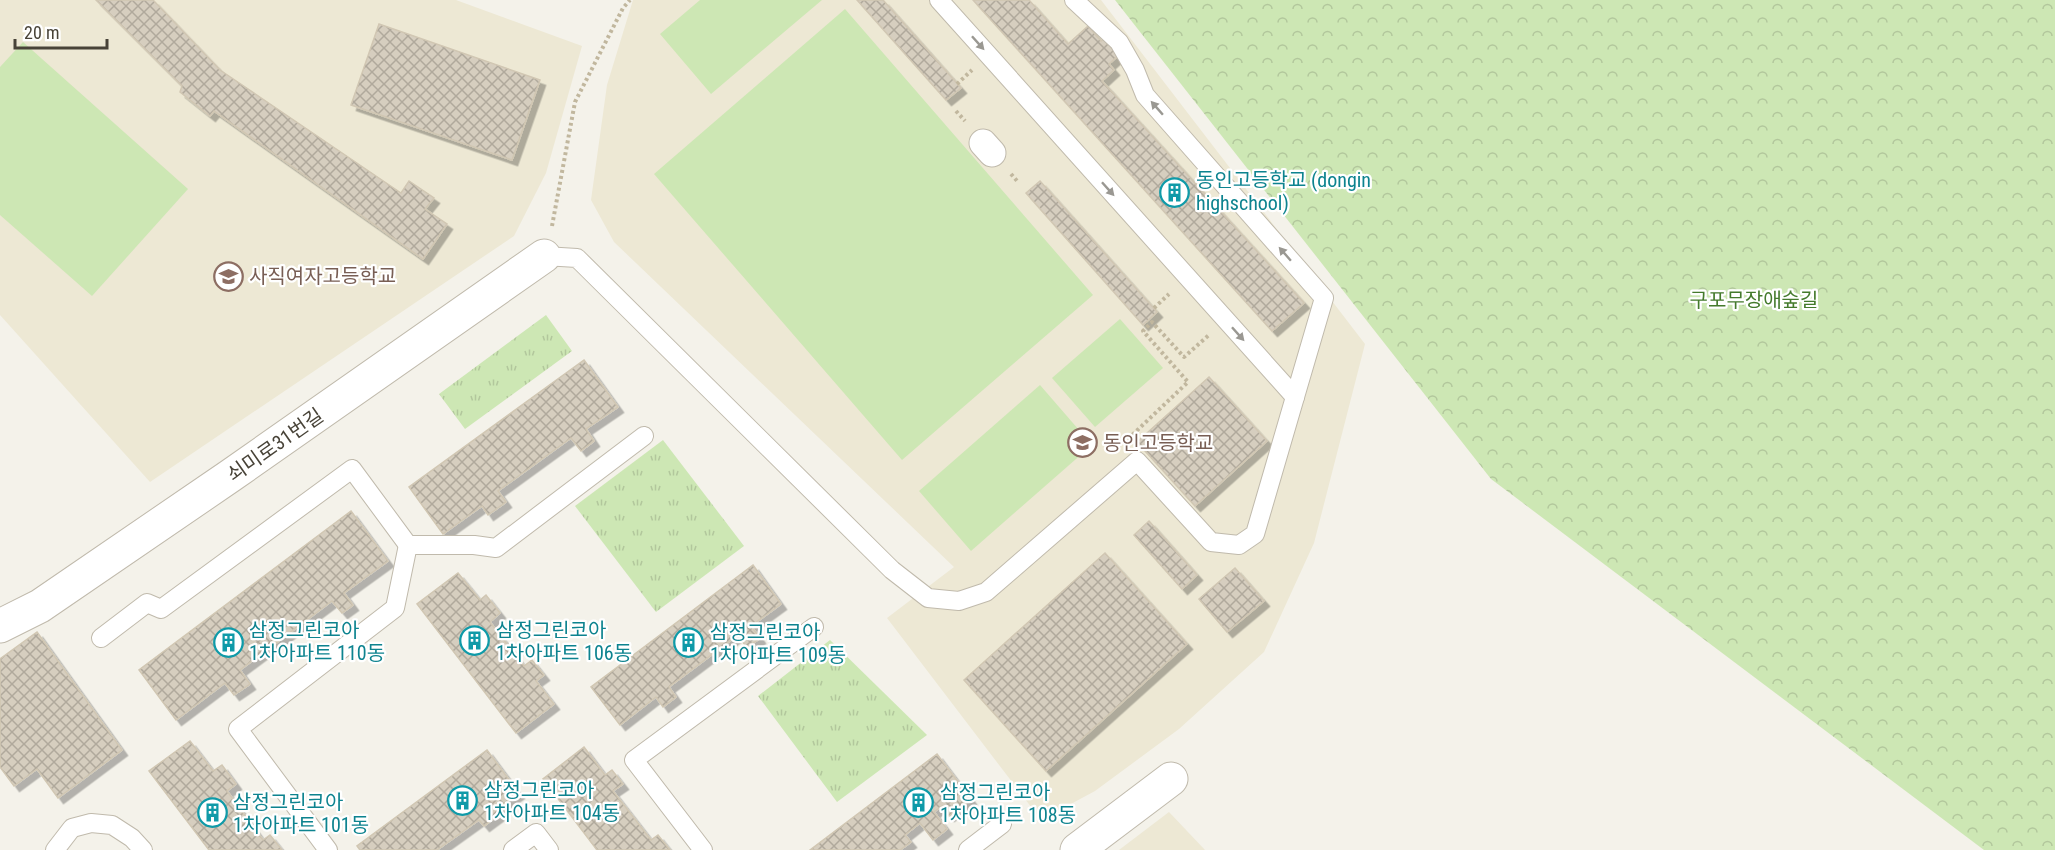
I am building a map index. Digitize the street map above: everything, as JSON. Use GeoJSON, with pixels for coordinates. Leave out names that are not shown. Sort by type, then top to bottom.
{"type":"FeatureCollection","features":[{"type":"Feature","properties":{"kind":"street","name":"쇠미로31번길"},"geometry":{"type":"LineString","coordinates":[[0,626],[49,600],[544,256]]}},
{"type":"Feature","properties":{"kind":"street"},"geometry":{"type":"LineString","coordinates":[[1077,850],[1171,779]]}},
{"type":"Feature","properties":{"kind":"lane"},"geometry":{"type":"LineString","coordinates":[[939,0],[1295,397]]}},
{"type":"Feature","properties":{"kind":"lane"},"geometry":{"type":"LineString","coordinates":[[544,256],[577,258],[892,570],[928,598],[960,600],[986,592],[1137,461],[1211,542],[1239,545],[1255,534],[1324,298],[1145,95],[1135,70],[1119,42],[1074,0]]}},
{"type":"Feature","properties":{"kind":"lane"},"geometry":{"type":"LineString","coordinates":[[408,545],[474,544],[496,548],[644,436]]}},
{"type":"Feature","properties":{"kind":"lane"},"geometry":{"type":"LineString","coordinates":[[101,638],[147,603],[161,609],[352,469],[408,545],[395,608],[238,729],[328,850]]}},
{"type":"Feature","properties":{"kind":"lane"},"geometry":{"type":"LineString","coordinates":[[703,850],[634,760],[814,627]]}},
{"type":"Feature","properties":{"kind":"lane"},"geometry":{"type":"LineString","coordinates":[[54,850],[72,828],[91,823],[112,825],[132,838],[143,850]]}},
{"type":"Feature","properties":{"kind":"lane"},"geometry":{"type":"LineString","coordinates":[[968,850],[1002,824]]}},
{"type":"Feature","properties":{"kind":"lane"},"geometry":{"type":"LineString","coordinates":[[513,850],[536,833],[549,850]]}},
{"type":"Feature","properties":{"kind":"path"},"geometry":{"type":"LineString","coordinates":[[554,224],[575,102],[623,8],[630,0]]}},
{"type":"Feature","properties":{"kind":"path"},"geometry":{"type":"LineString","coordinates":[[1126,444],[1128,436],[1188,382],[1143,331],[1152,322],[1184,357],[1226,320]]}},
{"type":"Feature","properties":{"kind":"shaded area","name":"사직여자고등학교"},"geometry":{"type":"Polygon","coordinates":[[[0,0],[456,0],[582,46],[546,173],[514,236],[150,482],[0,315],[0,0]]]}},
{"type":"Feature","properties":{"kind":"shaded area","name":"동인고등학교"},"geometry":{"type":"Polygon","coordinates":[[[633,0],[1101,0],[1365,344],[1314,543],[1264,652],[1179,729],[1095,791],[1041,820],[887,618],[954,567],[614,242],[591,200],[607,85],[633,0]]]}},
{"type":"Feature","properties":{"kind":"shaded area"},"geometry":{"type":"Polygon","coordinates":[[[1169,812],[1205,850],[1119,850],[1169,812]]]}},
{"type":"Feature","properties":{"kind":"green space"},"geometry":{"type":"Polygon","coordinates":[[[700,0],[822,0],[711,94],[660,34],[700,0]]]}},
{"type":"Feature","properties":{"kind":"green space","name":"구포무장애숲길"},"geometry":{"type":"Polygon","coordinates":[[[1115,0],[2055,0],[2055,850],[1984,850],[1491,479],[1115,0]]]}},
{"type":"Feature","properties":{"kind":"green space"},"geometry":{"type":"Polygon","coordinates":[[[845,9],[1093,295],[902,460],[654,174],[845,9]]]}},
{"type":"Feature","properties":{"kind":"green space"},"geometry":{"type":"Polygon","coordinates":[[[23,42],[188,189],[92,296],[0,215],[0,67],[23,42]]]}},
{"type":"Feature","properties":{"kind":"green space"},"geometry":{"type":"Polygon","coordinates":[[[546,315],[572,351],[465,429],[439,394],[546,315]]]}},
{"type":"Feature","properties":{"kind":"green space"},"geometry":{"type":"Polygon","coordinates":[[[1120,319],[1163,368],[1095,427],[1052,378],[1120,319]]]}},
{"type":"Feature","properties":{"kind":"green space"},"geometry":{"type":"Polygon","coordinates":[[[1040,385],[1092,445],[971,551],[919,491],[1040,385]]]}},
{"type":"Feature","properties":{"kind":"green space"},"geometry":{"type":"Polygon","coordinates":[[[663,440],[744,546],[656,612],[575,506],[663,440]]]}},
{"type":"Feature","properties":{"kind":"green space"},"geometry":{"type":"Polygon","coordinates":[[[830,640],[927,735],[837,802],[758,696],[830,640]]]}},
{"type":"Feature","properties":{"kind":"building"},"geometry":{"type":"Polygon","coordinates":[[[96,0],[153,0],[220,70],[401,193],[409,181],[434,198],[425,209],[447,224],[423,259],[214,111],[210,116],[180,92],[182,86],[96,0]]]}},
{"type":"Feature","properties":{"kind":"building"},"geometry":{"type":"Polygon","coordinates":[[[857,0],[883,0],[961,88],[946,100],[857,0]]]}},
{"type":"Feature","properties":{"kind":"building","name":"동인고등학교 (dongin highschool)"},"geometry":{"type":"Polygon","coordinates":[[[973,0],[1029,0],[1068,44],[1088,26],[1101,41],[1105,38],[1120,54],[1109,64],[1114,70],[1102,81],[1304,303],[1272,331],[973,0]]]}},
{"type":"Feature","properties":{"kind":"building"},"geometry":{"type":"Polygon","coordinates":[[[379,24],[540,80],[512,160],[351,105],[379,24]]]}},
{"type":"Feature","properties":{"kind":"building"},"geometry":{"type":"Polygon","coordinates":[[[1040,181],[1157,312],[1143,325],[1026,193],[1040,181]]]}},
{"type":"Feature","properties":{"kind":"building"},"geometry":{"type":"Polygon","coordinates":[[[584,360],[618,407],[586,429],[594,441],[581,451],[571,438],[498,491],[506,502],[488,515],[482,506],[443,534],[409,487],[584,360]]]}},
{"type":"Feature","properties":{"kind":"building"},"geometry":{"type":"Polygon","coordinates":[[[1209,377],[1267,441],[1195,506],[1137,442],[1209,377]]]}},
{"type":"Feature","properties":{"kind":"building","name":"삼정그린코아 1차아파트 110동"},"geometry":{"type":"Polygon","coordinates":[[[351,511],[388,561],[344,593],[353,605],[342,613],[332,601],[240,670],[250,684],[234,695],[225,683],[176,720],[139,670],[351,511]]]}},
{"type":"Feature","properties":{"kind":"building"},"geometry":{"type":"Polygon","coordinates":[[[1149,521],[1197,575],[1182,589],[1134,535],[1149,521]]]}},
{"type":"Feature","properties":{"kind":"building"},"geometry":{"type":"Polygon","coordinates":[[[1105,553],[1187,644],[1046,771],[964,680],[1105,553]]]}},
{"type":"Feature","properties":{"kind":"building","name":"삼정그린코아 1차아파트 109동"},"geometry":{"type":"Polygon","coordinates":[[[753,565],[781,604],[751,626],[760,638],[747,648],[738,635],[669,687],[676,697],[663,707],[656,697],[620,725],[591,687],[753,565]]]}},
{"type":"Feature","properties":{"kind":"building"},"geometry":{"type":"Polygon","coordinates":[[[1235,568],[1264,601],[1227,632],[1199,599],[1235,568]]]}},
{"type":"Feature","properties":{"kind":"building","name":"삼정그린코아 1차아파트 106동"},"geometry":{"type":"Polygon","coordinates":[[[458,573],[480,600],[486,595],[500,613],[490,622],[524,666],[532,660],[544,675],[536,681],[554,704],[516,733],[417,604],[458,573]]]}},
{"type":"Feature","properties":{"kind":"building"},"geometry":{"type":"Polygon","coordinates":[[[37,632],[122,750],[58,798],[37,769],[14,786],[0,767],[0,659],[37,632]]]}},
{"type":"Feature","properties":{"kind":"building","name":"삼정그린코아 1차아파트 101동"},"geometry":{"type":"Polygon","coordinates":[[[190,741],[213,771],[222,765],[236,784],[227,791],[263,840],[270,835],[282,850],[209,850],[149,771],[190,741]]]}},
{"type":"Feature","properties":{"kind":"building"},"geometry":{"type":"Polygon","coordinates":[[[584,747],[605,775],[612,770],[623,784],[613,791],[651,840],[658,835],[670,850],[597,850],[543,779],[584,747]]]}},
{"type":"Feature","properties":{"kind":"building","name":"삼정그린코아 1차아파트 104동"},"geometry":{"type":"Polygon","coordinates":[[[487,750],[519,793],[496,809],[500,814],[484,826],[479,820],[437,850],[360,850],[357,846],[487,750]]]}},
{"type":"Feature","properties":{"kind":"building","name":"삼정그린코아 1차아파트 108동"},"geometry":{"type":"Polygon","coordinates":[[[937,754],[971,799],[949,816],[942,806],[934,812],[947,829],[933,840],[920,823],[905,835],[911,842],[900,850],[810,850],[937,754]]]}},
{"type":"Feature","properties":{"kind":"place","name":"동인고등학교 (dongin highschool)"},"geometry":{"type":"Point","coordinates":[1175,192]}},
{"type":"Feature","properties":{"kind":"place","name":"사직여자고등학교"},"geometry":{"type":"Point","coordinates":[228,276]}},
{"type":"Feature","properties":{"kind":"place","name":"동인고등학교"},"geometry":{"type":"Point","coordinates":[1082,443]}},
{"type":"Feature","properties":{"kind":"place","name":"삼정그린코아 1차아파트 106동"},"geometry":{"type":"Point","coordinates":[475,641]}},
{"type":"Feature","properties":{"kind":"place","name":"삼정그린코아 1차아파트 110동"},"geometry":{"type":"Point","coordinates":[228,642]}},
{"type":"Feature","properties":{"kind":"place","name":"삼정그린코아 1차아파트 109동"},"geometry":{"type":"Point","coordinates":[689,643]}},
{"type":"Feature","properties":{"kind":"place","name":"삼정그린코아 1차아파트 104동"},"geometry":{"type":"Point","coordinates":[463,801]}},
{"type":"Feature","properties":{"kind":"place","name":"삼정그린코아 1차아파트 108동"},"geometry":{"type":"Point","coordinates":[919,803]}},
{"type":"Feature","properties":{"kind":"place","name":"삼정그린코아 1차아파트 101동"},"geometry":{"type":"Point","coordinates":[212,813]}}]}
